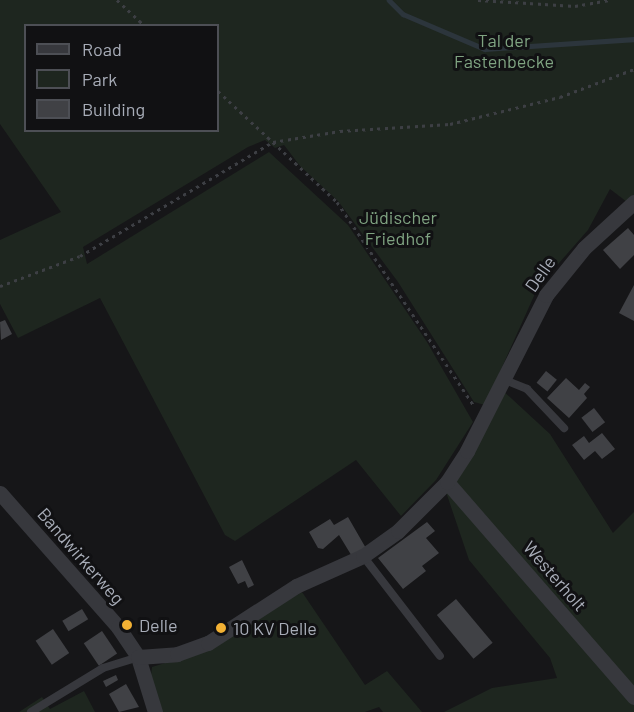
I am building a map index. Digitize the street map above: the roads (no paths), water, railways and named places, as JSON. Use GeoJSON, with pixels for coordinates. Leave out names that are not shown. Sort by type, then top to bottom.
{"type":"FeatureCollection","features":[{"type":"Feature","properties":{"kind":"street","name":"Delle"},"geometry":{"type":"LineString","coordinates":[[138,657],[177,654],[208,643],[296,586],[363,556],[398,531],[447,482],[486,419],[546,295],[584,248],[632,206]]}},
{"type":"Feature","properties":{"kind":"street","name":"Westerholt"},"geometry":{"type":"LineString","coordinates":[[447,482],[634,697]]}},
{"type":"Feature","properties":{"kind":"street","name":"Bandwirkerweg"},"geometry":{"type":"LineString","coordinates":[[0,493],[118,627],[138,657],[155,712]]}},
{"type":"Feature","properties":{"kind":"lane"},"geometry":{"type":"LineString","coordinates":[[505,380],[527,389],[564,428]]}},
{"type":"Feature","properties":{"kind":"lane"},"geometry":{"type":"LineString","coordinates":[[363,556],[440,656]]}},
{"type":"Feature","properties":{"kind":"lane"},"geometry":{"type":"LineString","coordinates":[[31,712],[103,668],[138,657]]}},
{"type":"Feature","properties":{"kind":"waterway"},"geometry":{"type":"LineString","coordinates":[[389,0],[403,14],[485,49],[634,39]]}},
{"type":"Feature","properties":{"kind":"place","name":"Delle"},"geometry":{"type":"Point","coordinates":[127,625]}},
{"type":"Feature","properties":{"kind":"place","name":"10 KV Delle"},"geometry":{"type":"Point","coordinates":[221,628]}},
{"type":"Feature","properties":{"kind":"park label","name":"Tal der Fastenbecke"},"geometry":{"type":"Point","coordinates":[504,51]}},
{"type":"Feature","properties":{"kind":"park label","name":"Jüdischer Friedhof"},"geometry":{"type":"Point","coordinates":[398,228]}}]}
